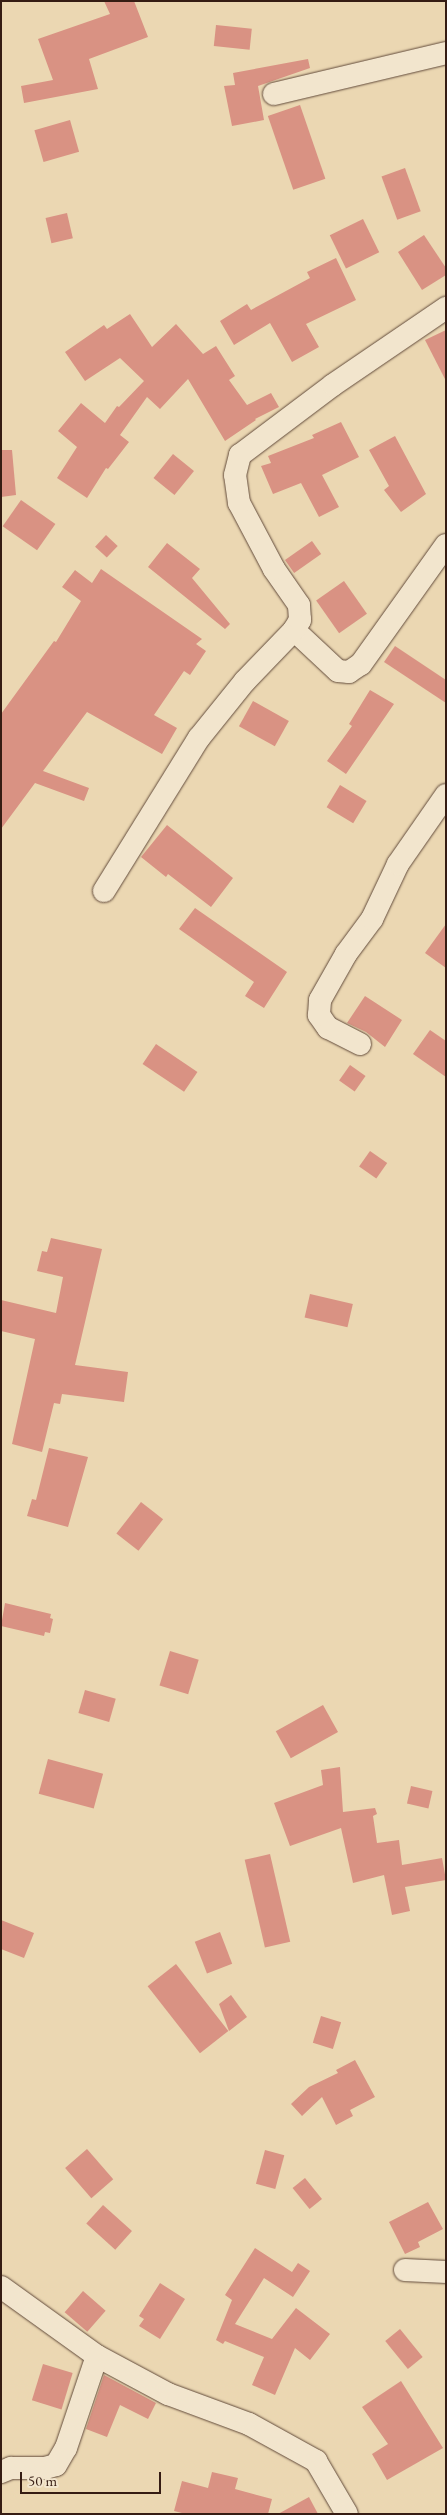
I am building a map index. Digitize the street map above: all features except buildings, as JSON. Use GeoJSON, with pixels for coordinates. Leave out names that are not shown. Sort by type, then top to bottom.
{"type":"FeatureCollection","features":[{"type":"Feature","properties":{"kind":"street"},"geometry":{"type":"LineString","coordinates":[[274,94],[446,53]]}},
{"type":"Feature","properties":{"kind":"street"},"geometry":{"type":"LineString","coordinates":[[104,891],[199,738],[245,681],[294,630],[300,620],[299,606],[274,570],[239,503],[235,475],[240,455],[333,385],[446,308]]}},
{"type":"Feature","properties":{"kind":"street"},"geometry":{"type":"LineString","coordinates":[[294,630],[338,671],[349,672],[361,664],[446,545]]}},
{"type":"Feature","properties":{"kind":"street"},"geometry":{"type":"LineString","coordinates":[[360,1044],[328,1028],[320,1015],[320,1000],[346,954],[372,920],[398,864],[446,795]]}},
{"type":"Feature","properties":{"kind":"street"},"geometry":{"type":"LineString","coordinates":[[405,2270],[446,2272]]}},
{"type":"Feature","properties":{"kind":"street"},"geometry":{"type":"LineString","coordinates":[[1,2287],[96,2356],[168,2394],[248,2424],[316,2461],[346,2514]]}},
{"type":"Feature","properties":{"kind":"street"},"geometry":{"type":"LineString","coordinates":[[1,2472],[11,2468],[45,2468],[56,2465],[66,2448],[96,2356]]}}]}
